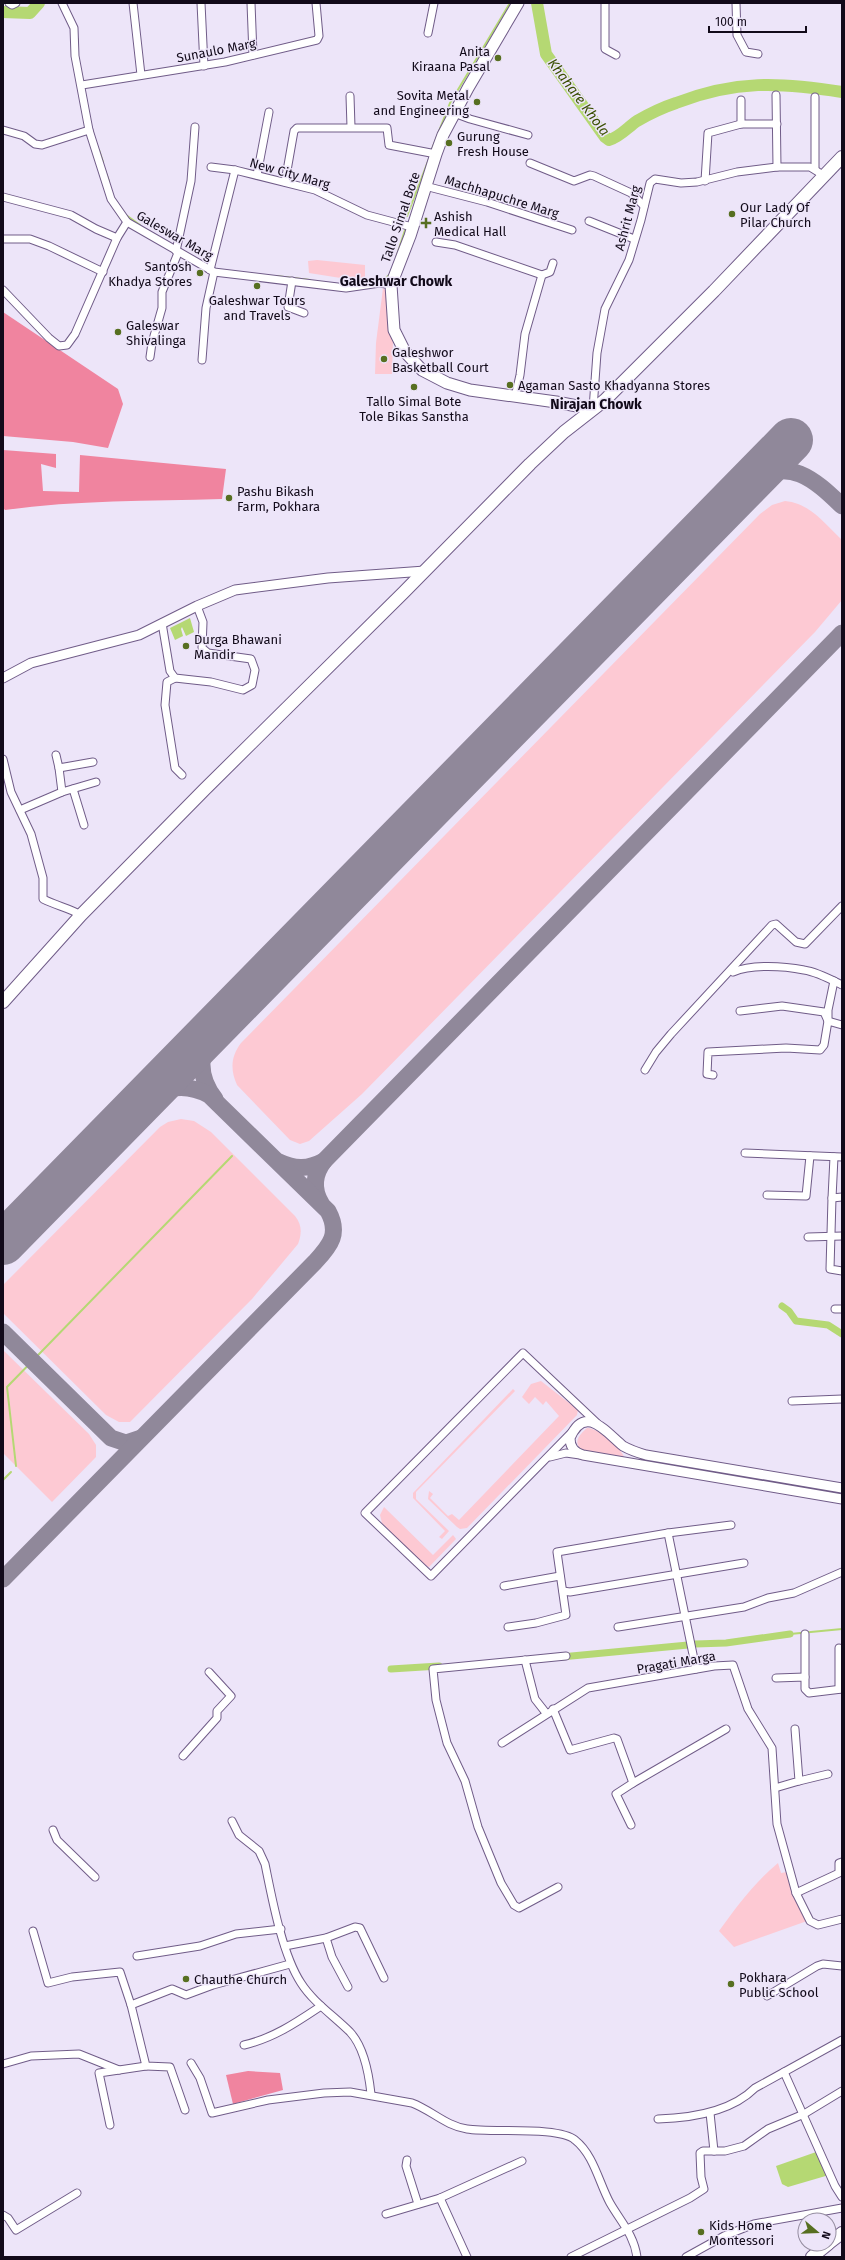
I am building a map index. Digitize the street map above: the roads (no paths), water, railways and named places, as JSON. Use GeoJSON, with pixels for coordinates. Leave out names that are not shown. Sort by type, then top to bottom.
{"type":"FeatureCollection","features":[{"type":"Feature","properties":{"kind":"main road","name":"Tallo Simal Bote"},"geometry":{"type":"LineString","coordinates":[[518,3],[454,113],[436,154],[391,285],[394,330],[405,352],[422,370],[459,387],[593,409]]}},
{"type":"Feature","properties":{"kind":"main road"},"geometry":{"type":"LineString","coordinates":[[3,1002],[81,915],[204,790],[530,464],[593,409],[600,405],[714,291],[819,171],[842,156]]}},
{"type":"Feature","properties":{"kind":"street"},"geometry":{"type":"LineString","coordinates":[[9,3],[12,5],[16,3]]}},
{"type":"Feature","properties":{"kind":"street","name":"Galeswar Marg"},"geometry":{"type":"LineString","coordinates":[[62,3],[74,28],[75,56],[82,84],[90,130],[111,199],[127,222],[212,271],[249,278],[292,281],[346,288],[380,283],[391,285]]}},
{"type":"Feature","properties":{"kind":"street"},"geometry":{"type":"LineString","coordinates":[[133,3],[141,75]]}},
{"type":"Feature","properties":{"kind":"street"},"geometry":{"type":"LineString","coordinates":[[200,3],[204,66]]}},
{"type":"Feature","properties":{"kind":"street"},"geometry":{"type":"LineString","coordinates":[[252,3],[253,55]]}},
{"type":"Feature","properties":{"kind":"street","name":"Sunaulo Marg"},"geometry":{"type":"LineString","coordinates":[[82,84],[204,66],[317,40],[319,36],[316,3]]}},
{"type":"Feature","properties":{"kind":"street"},"geometry":{"type":"LineString","coordinates":[[428,33],[434,3]]}},
{"type":"Feature","properties":{"kind":"street"},"geometry":{"type":"LineString","coordinates":[[605,3],[605,49],[616,54]]}},
{"type":"Feature","properties":{"kind":"street"},"geometry":{"type":"LineString","coordinates":[[736,3],[737,35],[746,52],[758,54]]}},
{"type":"Feature","properties":{"kind":"street"},"geometry":{"type":"LineString","coordinates":[[776,95],[777,167]]}},
{"type":"Feature","properties":{"kind":"street"},"geometry":{"type":"LineString","coordinates":[[350,96],[351,127]]}},
{"type":"Feature","properties":{"kind":"street"},"geometry":{"type":"LineString","coordinates":[[815,97],[819,171]]}},
{"type":"Feature","properties":{"kind":"street"},"geometry":{"type":"LineString","coordinates":[[741,100],[741,124]]}},
{"type":"Feature","properties":{"kind":"street"},"geometry":{"type":"LineString","coordinates":[[257,175],[269,112]]}},
{"type":"Feature","properties":{"kind":"street"},"geometry":{"type":"LineString","coordinates":[[454,113],[528,135]]}},
{"type":"Feature","properties":{"kind":"street"},"geometry":{"type":"LineString","coordinates":[[705,181],[708,133],[741,124],[777,124]]}},
{"type":"Feature","properties":{"kind":"street"},"geometry":{"type":"LineString","coordinates":[[150,357],[152,343],[162,308],[162,292],[177,252],[191,181],[195,127]]}},
{"type":"Feature","properties":{"kind":"street"},"geometry":{"type":"LineString","coordinates":[[285,182],[294,131],[297,128],[387,128],[389,145],[436,154]]}},
{"type":"Feature","properties":{"kind":"street"},"geometry":{"type":"LineString","coordinates":[[3,130],[24,136],[35,144],[42,144],[90,130]]}},
{"type":"Feature","properties":{"kind":"street"},"geometry":{"type":"LineString","coordinates":[[530,163],[574,180],[590,175],[608,181],[631,193],[644,206]]}},
{"type":"Feature","properties":{"kind":"street"},"geometry":{"type":"LineString","coordinates":[[211,167],[234,170]]}},
{"type":"Feature","properties":{"kind":"street","name":"Ashrit Marg"},"geometry":{"type":"LineString","coordinates":[[593,409],[597,353],[605,309],[629,260],[650,183],[655,179],[681,183],[705,181],[737,172],[777,167],[819,171]]}},
{"type":"Feature","properties":{"kind":"street","name":"New City Marg"},"geometry":{"type":"LineString","coordinates":[[202,360],[206,308],[212,271],[234,170],[315,190],[367,215],[412,227]]}},
{"type":"Feature","properties":{"kind":"street","name":"Machhapuchre Marg"},"geometry":{"type":"LineString","coordinates":[[425,186],[487,202],[572,230]]}},
{"type":"Feature","properties":{"kind":"street"},"geometry":{"type":"LineString","coordinates":[[3,197],[71,215],[96,229],[117,238]]}},
{"type":"Feature","properties":{"kind":"street"},"geometry":{"type":"LineString","coordinates":[[589,221],[634,239]]}},
{"type":"Feature","properties":{"kind":"street"},"geometry":{"type":"LineString","coordinates":[[3,290],[49,338],[59,346],[67,345],[75,334],[117,238],[127,222]]}},
{"type":"Feature","properties":{"kind":"street"},"geometry":{"type":"LineString","coordinates":[[3,239],[30,239],[49,246],[103,272]]}},
{"type":"Feature","properties":{"kind":"street"},"geometry":{"type":"LineString","coordinates":[[436,242],[455,245],[542,275],[550,272],[552,263]]}},
{"type":"Feature","properties":{"kind":"street"},"geometry":{"type":"LineString","coordinates":[[515,397],[520,375],[525,334],[542,275]]}},
{"type":"Feature","properties":{"kind":"street"},"geometry":{"type":"LineString","coordinates":[[292,281],[288,307],[304,313]]}},
{"type":"Feature","properties":{"kind":"street"},"geometry":{"type":"LineString","coordinates":[[6,675],[31,663],[139,635],[197,606],[235,590],[328,578],[425,570]]}},
{"type":"Feature","properties":{"kind":"street"},"geometry":{"type":"LineString","coordinates":[[182,775],[175,768],[166,704],[167,682],[175,678],[211,682],[243,690],[252,685],[255,670],[251,659],[208,653],[202,648],[203,622],[197,606]]}},
{"type":"Feature","properties":{"kind":"street"},"geometry":{"type":"LineString","coordinates":[[162,623],[170,671],[175,678]]}},
{"type":"Feature","properties":{"kind":"street"},"geometry":{"type":"LineString","coordinates":[[56,755],[62,792]]}},
{"type":"Feature","properties":{"kind":"street"},"geometry":{"type":"LineString","coordinates":[[3,759],[11,792],[31,834],[43,878],[43,898],[58,907],[74,911],[81,915]]}},
{"type":"Feature","properties":{"kind":"street"},"geometry":{"type":"LineString","coordinates":[[58,768],[93,762]]}},
{"type":"Feature","properties":{"kind":"street"},"geometry":{"type":"LineString","coordinates":[[20,810],[62,792],[96,782]]}},
{"type":"Feature","properties":{"kind":"street"},"geometry":{"type":"LineString","coordinates":[[73,789],[84,825]]}},
{"type":"Feature","properties":{"kind":"street"},"geometry":{"type":"LineString","coordinates":[[646,1070],[656,1052],[671,1034],[772,925],[776,924],[796,942],[805,944],[842,906]]}},
{"type":"Feature","properties":{"kind":"street"},"geometry":{"type":"LineString","coordinates":[[733,972],[764,968],[797,969],[804,970],[842,984]]}},
{"type":"Feature","properties":{"kind":"street"},"geometry":{"type":"LineString","coordinates":[[713,1075],[707,1074],[708,1052],[786,1048],[820,1050],[824,1045],[828,1021],[828,1010],[834,981]]}},
{"type":"Feature","properties":{"kind":"street"},"geometry":{"type":"LineString","coordinates":[[740,1011],[782,1006],[824,1012],[828,1021]]}},
{"type":"Feature","properties":{"kind":"street"},"geometry":{"type":"LineString","coordinates":[[828,1021],[842,1025]]}},
{"type":"Feature","properties":{"kind":"street"},"geometry":{"type":"LineString","coordinates":[[745,1153],[842,1157]]}},
{"type":"Feature","properties":{"kind":"street"},"geometry":{"type":"LineString","coordinates":[[767,1195],[806,1196],[810,1156]]}},
{"type":"Feature","properties":{"kind":"street"},"geometry":{"type":"LineString","coordinates":[[834,1157],[830,1269],[842,1271]]}},
{"type":"Feature","properties":{"kind":"street"},"geometry":{"type":"LineString","coordinates":[[832,1198],[842,1197]]}},
{"type":"Feature","properties":{"kind":"street"},"geometry":{"type":"LineString","coordinates":[[808,1237],[842,1236]]}},
{"type":"Feature","properties":{"kind":"street"},"geometry":{"type":"LineString","coordinates":[[588,1416],[432,1576],[365,1513],[523,1353],[588,1416],[625,1447],[646,1455],[842,1488]]}},
{"type":"Feature","properties":{"kind":"street"},"geometry":{"type":"LineString","coordinates":[[792,1401],[842,1400]]}},
{"type":"Feature","properties":{"kind":"street"},"geometry":{"type":"LineString","coordinates":[[582,1455],[574,1451],[570,1438],[577,1428],[591,1421],[600,1426]]}},
{"type":"Feature","properties":{"kind":"street"},"geometry":{"type":"LineString","coordinates":[[544,1462],[561,1454],[582,1455],[842,1499]]}},
{"type":"Feature","properties":{"kind":"street"},"geometry":{"type":"LineString","coordinates":[[508,1627],[565,1616],[567,1612],[557,1552],[668,1533],[731,1525]]}},
{"type":"Feature","properties":{"kind":"street"},"geometry":{"type":"LineString","coordinates":[[668,1533],[696,1669]]}},
{"type":"Feature","properties":{"kind":"street"},"geometry":{"type":"LineString","coordinates":[[564,1591],[744,1563]]}},
{"type":"Feature","properties":{"kind":"street"},"geometry":{"type":"LineString","coordinates":[[618,1627],[744,1607],[768,1598],[794,1593],[842,1572]]}},
{"type":"Feature","properties":{"kind":"street"},"geometry":{"type":"LineString","coordinates":[[504,1586],[560,1576]]}},
{"type":"Feature","properties":{"kind":"street"},"geometry":{"type":"LineString","coordinates":[[805,1634],[805,1689],[809,1693],[840,1689],[839,1648]]}},
{"type":"Feature","properties":{"kind":"street"},"geometry":{"type":"LineString","coordinates":[[558,1887],[518,1908],[507,1895],[478,1827],[466,1781],[443,1732],[433,1681],[433,1668],[566,1656]]}},
{"type":"Feature","properties":{"kind":"street"},"geometry":{"type":"LineString","coordinates":[[525,1660],[533,1692],[546,1713]]}},
{"type":"Feature","properties":{"kind":"street","name":"Pragati Marga"},"geometry":{"type":"LineString","coordinates":[[502,1743],[546,1713],[588,1688],[696,1669],[733,1665],[748,1709],[772,1748],[777,1824],[796,1892],[810,1921],[818,1925],[842,1919]]}},
{"type":"Feature","properties":{"kind":"street"},"geometry":{"type":"LineString","coordinates":[[183,1756],[217,1718],[217,1711],[231,1696],[209,1672]]}},
{"type":"Feature","properties":{"kind":"street"},"geometry":{"type":"LineString","coordinates":[[776,1678],[805,1677]]}},
{"type":"Feature","properties":{"kind":"street"},"geometry":{"type":"LineString","coordinates":[[553,1709],[570,1750],[614,1738],[617,1739],[633,1783]]}},
{"type":"Feature","properties":{"kind":"street"},"geometry":{"type":"LineString","coordinates":[[631,1825],[616,1794],[726,1729]]}},
{"type":"Feature","properties":{"kind":"street"},"geometry":{"type":"LineString","coordinates":[[795,1729],[799,1781]]}},
{"type":"Feature","properties":{"kind":"street"},"geometry":{"type":"LineString","coordinates":[[775,1788],[828,1774]]}},
{"type":"Feature","properties":{"kind":"street"},"geometry":{"type":"LineString","coordinates":[[232,1821],[239,1835],[259,1851],[265,1864],[290,1964],[302,1984],[321,2006],[351,2033],[370,2076],[371,2094]]}},
{"type":"Feature","properties":{"kind":"street"},"geometry":{"type":"LineString","coordinates":[[52,1830],[57,1840],[95,1877]]}},
{"type":"Feature","properties":{"kind":"street"},"geometry":{"type":"LineString","coordinates":[[796,1892],[839,1873],[839,1863],[842,1862]]}},
{"type":"Feature","properties":{"kind":"street"},"geometry":{"type":"LineString","coordinates":[[286,1946],[326,1938],[355,1927],[360,1928],[384,1978]]}},
{"type":"Feature","properties":{"kind":"street"},"geometry":{"type":"LineString","coordinates":[[137,1956],[200,1946],[236,1934],[281,1930]]}},
{"type":"Feature","properties":{"kind":"street"},"geometry":{"type":"LineString","coordinates":[[33,1931],[48,1983],[72,1977],[120,1972],[146,2066]]}},
{"type":"Feature","properties":{"kind":"street"},"geometry":{"type":"LineString","coordinates":[[326,1938],[332,1957],[348,1987]]}},
{"type":"Feature","properties":{"kind":"street"},"geometry":{"type":"LineString","coordinates":[[130,2005],[172,1989],[186,1995],[213,1984],[290,1964]]}},
{"type":"Feature","properties":{"kind":"street"},"geometry":{"type":"LineString","coordinates":[[767,1996],[816,1966],[823,1964],[842,1966]]}},
{"type":"Feature","properties":{"kind":"street"},"geometry":{"type":"LineString","coordinates":[[244,2045],[266,2039],[321,2006]]}},
{"type":"Feature","properties":{"kind":"street"},"geometry":{"type":"LineString","coordinates":[[658,2119],[710,2113],[746,2097],[755,2088],[842,2040]]}},
{"type":"Feature","properties":{"kind":"street"},"geometry":{"type":"LineString","coordinates":[[3,2064],[31,2056],[79,2054],[119,2070]]}},
{"type":"Feature","properties":{"kind":"street"},"geometry":{"type":"LineString","coordinates":[[191,2063],[200,2078],[212,2113],[290,2096],[350,2092],[371,2094],[412,2103],[421,2107],[433,2116],[466,2129],[549,2132],[569,2136],[576,2140],[590,2159],[610,2203],[628,2228],[636,2247],[637,2257]]}},
{"type":"Feature","properties":{"kind":"street"},"geometry":{"type":"LineString","coordinates":[[110,2125],[99,2074],[146,2066],[170,2067],[185,2110]]}},
{"type":"Feature","properties":{"kind":"street"},"geometry":{"type":"LineString","coordinates":[[784,2072],[835,2186],[842,2197]]}},
{"type":"Feature","properties":{"kind":"street"},"geometry":{"type":"LineString","coordinates":[[571,2257],[690,2198],[704,2189],[701,2176],[700,2153],[726,2151],[744,2146],[768,2129],[804,2114],[842,2092]]}},
{"type":"Feature","properties":{"kind":"street"},"geometry":{"type":"LineString","coordinates":[[710,2113],[714,2151]]}},
{"type":"Feature","properties":{"kind":"street"},"geometry":{"type":"LineString","coordinates":[[407,2160],[408,2175],[418,2204]]}},
{"type":"Feature","properties":{"kind":"street"},"geometry":{"type":"LineString","coordinates":[[386,2214],[440,2198],[522,2161]]}},
{"type":"Feature","properties":{"kind":"street"},"geometry":{"type":"LineString","coordinates":[[3,2216],[8,2218],[16,2230],[78,2193]]}},
{"type":"Feature","properties":{"kind":"street"},"geometry":{"type":"LineString","coordinates":[[440,2198],[467,2257]]}},
{"type":"Feature","properties":{"kind":"street"},"geometry":{"type":"LineString","coordinates":[[686,2257],[724,2236],[754,2224],[842,2208]]}},
{"type":"Feature","properties":{"kind":"waterway","name":"Khahare Khola"},"geometry":{"type":"LineString","coordinates":[[3,12],[30,13],[39,3]]}},
{"type":"Feature","properties":{"kind":"waterway"},"geometry":{"type":"LineString","coordinates":[[432,149],[450,103],[510,3]]}},
{"type":"Feature","properties":{"kind":"waterway","name":"Khahare Khola"},"geometry":{"type":"LineString","coordinates":[[537,3],[546,54],[605,137],[609,140],[613,139],[637,121],[656,111],[718,90],[758,85],[778,85],[842,92]]}},
{"type":"Feature","properties":{"kind":"waterway"},"geometry":{"type":"LineString","coordinates":[[78,39],[78,53]]}},
{"type":"Feature","properties":{"kind":"waterway"},"geometry":{"type":"LineString","coordinates":[[99,150],[103,162]]}},
{"type":"Feature","properties":{"kind":"waterway"},"geometry":{"type":"LineString","coordinates":[[407,216],[430,156]]}},
{"type":"Feature","properties":{"kind":"waterway"},"geometry":{"type":"LineString","coordinates":[[105,170],[109,181]]}},
{"type":"Feature","properties":{"kind":"waterway"},"geometry":{"type":"LineString","coordinates":[[126,215],[140,225]]}},
{"type":"Feature","properties":{"kind":"waterway"},"geometry":{"type":"LineString","coordinates":[[396,258],[405,230]]}},
{"type":"Feature","properties":{"kind":"waterway"},"geometry":{"type":"LineString","coordinates":[[349,284],[373,279],[383,281],[389,275]]}},
{"type":"Feature","properties":{"kind":"waterway"},"geometry":{"type":"LineString","coordinates":[[276,276],[310,280]]}},
{"type":"Feature","properties":{"kind":"waterway"},"geometry":{"type":"LineString","coordinates":[[16,1466],[7,1387],[232,1156]]}},
{"type":"Feature","properties":{"kind":"waterway"},"geometry":{"type":"LineString","coordinates":[[782,1306],[789,1311],[796,1321],[828,1325],[842,1334]]}},
{"type":"Feature","properties":{"kind":"waterway"},"geometry":{"type":"LineString","coordinates":[[3,1480],[11,1472]]}},
{"type":"Feature","properties":{"kind":"waterway"},"geometry":{"type":"LineString","coordinates":[[790,1634],[842,1629]]}},
{"type":"Feature","properties":{"kind":"waterway"},"geometry":{"type":"LineString","coordinates":[[695,1644],[726,1643],[790,1634]]}},
{"type":"Feature","properties":{"kind":"waterway"},"geometry":{"type":"LineString","coordinates":[[561,1657],[688,1645]]}},
{"type":"Feature","properties":{"kind":"waterway"},"geometry":{"type":"LineString","coordinates":[[391,1669],[439,1666]]}},
{"type":"Feature","properties":{"kind":"place","name":"Anita Kiraana Pasal"},"geometry":{"type":"Point","coordinates":[498,58]}},
{"type":"Feature","properties":{"kind":"place","name":"Sovita Metal and Engineering"},"geometry":{"type":"Point","coordinates":[477,102]}},
{"type":"Feature","properties":{"kind":"place","name":"Gurung Fresh House"},"geometry":{"type":"Point","coordinates":[449,143]}},
{"type":"Feature","properties":{"kind":"place","name":"Our Lady Of Pilar Church"},"geometry":{"type":"Point","coordinates":[732,214]}},
{"type":"Feature","properties":{"kind":"place","name":"Ashish Medical Hall"},"geometry":{"type":"Point","coordinates":[426,223]}},
{"type":"Feature","properties":{"kind":"place","name":"Santosh Khadya Stores"},"geometry":{"type":"Point","coordinates":[200,273]}},
{"type":"Feature","properties":{"kind":"place","name":"Galeshwar Tours and Travels"},"geometry":{"type":"Point","coordinates":[257,286]}},
{"type":"Feature","properties":{"kind":"place","name":"Galeswar Shivalinga"},"geometry":{"type":"Point","coordinates":[118,332]}},
{"type":"Feature","properties":{"kind":"place","name":"Galeshwor Basketball Court"},"geometry":{"type":"Point","coordinates":[384,359]}},
{"type":"Feature","properties":{"kind":"place","name":"Agaman Sasto Khadyanna Stores"},"geometry":{"type":"Point","coordinates":[510,385]}},
{"type":"Feature","properties":{"kind":"place","name":"Tallo Simal Bote Tole Bikas Sanstha"},"geometry":{"type":"Point","coordinates":[414,387]}},
{"type":"Feature","properties":{"kind":"place","name":"Pashu Bikash Farm, Pokhara"},"geometry":{"type":"Point","coordinates":[229,498]}},
{"type":"Feature","properties":{"kind":"place","name":"Durga Bhawani Mandir"},"geometry":{"type":"Point","coordinates":[186,646]}},
{"type":"Feature","properties":{"kind":"place","name":"Chauthe Church"},"geometry":{"type":"Point","coordinates":[186,1979]}},
{"type":"Feature","properties":{"kind":"place","name":"Pokhara Public School"},"geometry":{"type":"Point","coordinates":[731,1984]}},
{"type":"Feature","properties":{"kind":"place","name":"Kids Home Montessori"},"geometry":{"type":"Point","coordinates":[701,2232]}},
{"type":"Feature","properties":{"kind":"district","name":"Galeshwar Chowk"},"geometry":{"type":"Point","coordinates":[396,281]}},
{"type":"Feature","properties":{"kind":"district","name":"Nirajan Chowk"},"geometry":{"type":"Point","coordinates":[596,404]}}]}
